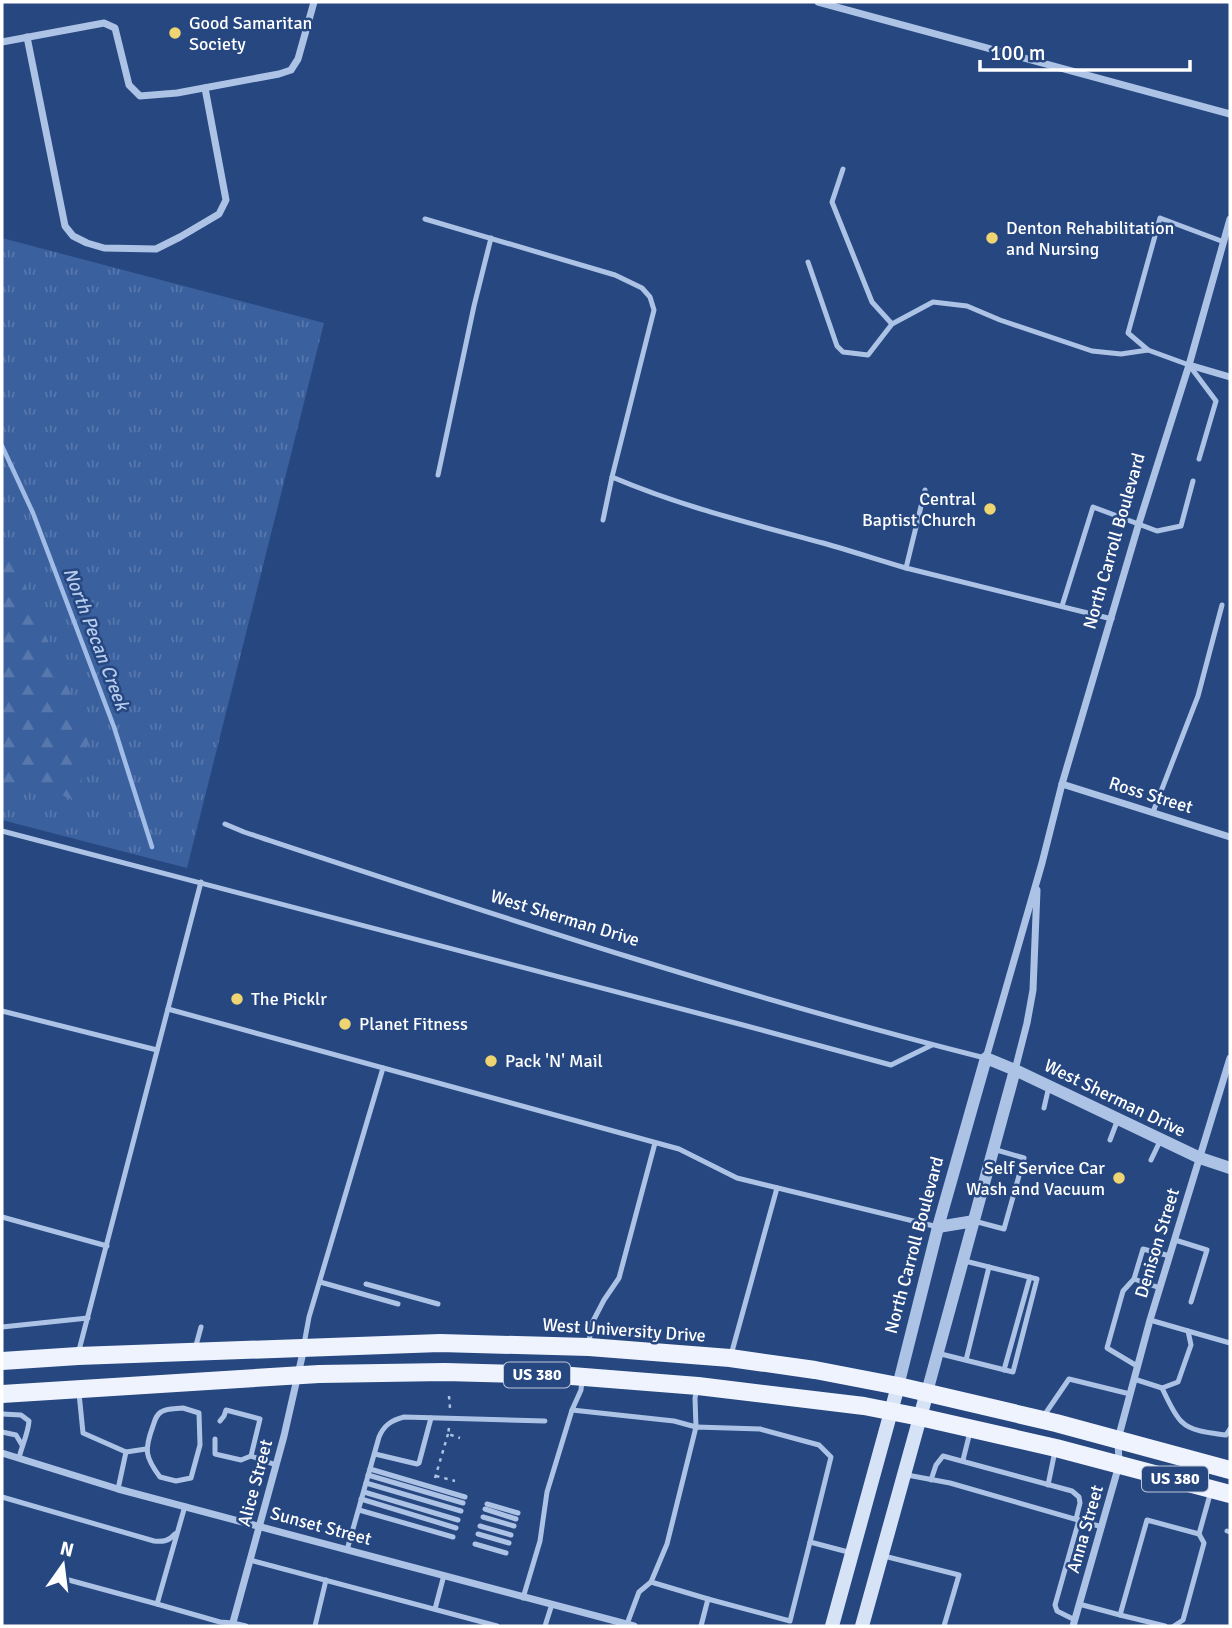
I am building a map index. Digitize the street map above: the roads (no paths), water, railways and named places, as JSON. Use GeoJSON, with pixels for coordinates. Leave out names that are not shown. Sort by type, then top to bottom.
{"type":"FeatureCollection","features":[{"type":"Feature","properties":{"kind":"main road","name":"West University Drive"},"geometry":{"type":"LineString","coordinates":[[2,1361],[440,1343],[589,1347],[730,1358],[815,1370],[927,1392],[1230,1470]]}},
{"type":"Feature","properties":{"kind":"main road","name":"US 380"},"geometry":{"type":"LineString","coordinates":[[2,1394],[319,1374],[445,1372],[698,1385],[891,1412],[1055,1448],[1230,1494]]}},
{"type":"Feature","properties":{"kind":"main road","name":"North Carroll Boulevard"},"geometry":{"type":"LineString","coordinates":[[832,1626],[898,1386]]}},
{"type":"Feature","properties":{"kind":"main road","name":"North Carroll Boulevard"},"geometry":{"type":"LineString","coordinates":[[862,1626],[927,1392]]}},
{"type":"Feature","properties":{"kind":"street"},"geometry":{"type":"LineString","coordinates":[[2,42],[104,23],[114,28],[129,85],[140,96],[177,93],[291,70],[298,59],[314,2]]}},
{"type":"Feature","properties":{"kind":"street"},"geometry":{"type":"LineString","coordinates":[[818,2],[1230,114]]}},
{"type":"Feature","properties":{"kind":"street"},"geometry":{"type":"LineString","coordinates":[[27,37],[65,226],[73,236],[96,246],[156,248],[219,214],[226,200],[205,88]]}},
{"type":"Feature","properties":{"kind":"street","name":"North Carroll Boulevard"},"geometry":{"type":"LineString","coordinates":[[898,1386],[938,1227],[1062,784],[1189,365],[1230,219]]}},
{"type":"Feature","properties":{"kind":"street"},"geometry":{"type":"LineString","coordinates":[[1189,365],[1230,377]]}},
{"type":"Feature","properties":{"kind":"street","name":"Ross Street"},"geometry":{"type":"LineString","coordinates":[[1062,784],[1230,836]]}},
{"type":"Feature","properties":{"kind":"street","name":"North Carroll Boulevard"},"geometry":{"type":"LineString","coordinates":[[927,1392],[1027,1023],[1033,990],[1038,875]]}},
{"type":"Feature","properties":{"kind":"street","name":"West Sherman Drive"},"geometry":{"type":"LineString","coordinates":[[986,1058],[1200,1158],[1230,1168]]}},
{"type":"Feature","properties":{"kind":"street","name":"Denison Street"},"geometry":{"type":"LineString","coordinates":[[1118,1439],[1150,1320],[1230,1058]]}},
{"type":"Feature","properties":{"kind":"street"},"geometry":{"type":"LineString","coordinates":[[938,1227],[974,1221]]}},
{"type":"Feature","properties":{"kind":"street","name":"Alice Street"},"geometry":{"type":"LineString","coordinates":[[232,1624],[276,1465],[304,1348]]}},
{"type":"Feature","properties":{"kind":"street","name":"Anna Street"},"geometry":{"type":"LineString","coordinates":[[1074,1623],[1119,1465],[1118,1439]]}},
{"type":"Feature","properties":{"kind":"street","name":"Sunset Street"},"geometry":{"type":"LineString","coordinates":[[2,1453],[118,1489],[630,1625]]}},
{"type":"Feature","properties":{"kind":"lane"},"geometry":{"type":"LineString","coordinates":[[843,169],[832,202],[872,302],[892,324]]}},
{"type":"Feature","properties":{"kind":"lane"},"geometry":{"type":"LineString","coordinates":[[1199,459],[1216,401],[1189,365],[1148,350],[1128,333],[1160,218],[1224,242]]}},
{"type":"Feature","properties":{"kind":"lane"},"geometry":{"type":"LineString","coordinates":[[425,219],[614,275],[642,288],[650,297],[654,310],[603,520]]}},
{"type":"Feature","properties":{"kind":"lane"},"geometry":{"type":"LineString","coordinates":[[439,475],[491,238]]}},
{"type":"Feature","properties":{"kind":"lane"},"geometry":{"type":"LineString","coordinates":[[808,262],[837,346],[843,352],[868,355],[892,324],[933,302],[967,306],[1092,351],[1121,354],[1148,350]]}},
{"type":"Feature","properties":{"kind":"lane"},"geometry":{"type":"LineString","coordinates":[[612,477],[716,515],[906,568],[1112,619]]}},
{"type":"Feature","properties":{"kind":"lane"},"geometry":{"type":"LineString","coordinates":[[1062,606],[1093,507],[1157,531],[1181,526],[1193,481]]}},
{"type":"Feature","properties":{"kind":"lane"},"geometry":{"type":"LineString","coordinates":[[906,568],[925,490]]}},
{"type":"Feature","properties":{"kind":"lane"},"geometry":{"type":"LineString","coordinates":[[1153,812],[1198,696],[1222,605]]}},
{"type":"Feature","properties":{"kind":"lane","name":"West Sherman Drive"},"geometry":{"type":"LineString","coordinates":[[225,824],[463,905],[705,980],[897,1036],[986,1058]]}},
{"type":"Feature","properties":{"kind":"lane"},"geometry":{"type":"LineString","coordinates":[[2,831],[891,1065],[932,1045]]}},
{"type":"Feature","properties":{"kind":"lane"},"geometry":{"type":"LineString","coordinates":[[78,1356],[201,882]]}},
{"type":"Feature","properties":{"kind":"lane"},"geometry":{"type":"LineString","coordinates":[[168,1009],[679,1149],[737,1178],[938,1227]]}},
{"type":"Feature","properties":{"kind":"lane"},"geometry":{"type":"LineString","coordinates":[[2,1011],[158,1050]]}},
{"type":"Feature","properties":{"kind":"lane"},"geometry":{"type":"LineString","coordinates":[[304,1348],[309,1317],[383,1068]]}},
{"type":"Feature","properties":{"kind":"lane"},"geometry":{"type":"LineString","coordinates":[[1044,1108],[1049,1086]]}},
{"type":"Feature","properties":{"kind":"lane"},"geometry":{"type":"LineString","coordinates":[[1111,1140],[1118,1119]]}},
{"type":"Feature","properties":{"kind":"lane"},"geometry":{"type":"LineString","coordinates":[[1151,1160],[1161,1139]]}},
{"type":"Feature","properties":{"kind":"lane"},"geometry":{"type":"LineString","coordinates":[[589,1347],[592,1325],[619,1278],[655,1143]]}},
{"type":"Feature","properties":{"kind":"lane"},"geometry":{"type":"LineString","coordinates":[[974,1221],[1004,1229],[1024,1158],[993,1149]]}},
{"type":"Feature","properties":{"kind":"lane"},"geometry":{"type":"LineString","coordinates":[[730,1358],[777,1188]]}},
{"type":"Feature","properties":{"kind":"lane"},"geometry":{"type":"LineString","coordinates":[[2,1217],[107,1246]]}},
{"type":"Feature","properties":{"kind":"lane"},"geometry":{"type":"LineString","coordinates":[[1175,1240],[1207,1250],[1191,1302]]}},
{"type":"Feature","properties":{"kind":"lane"},"geometry":{"type":"LineString","coordinates":[[1137,1366],[1107,1348],[1123,1291],[1133,1279],[1143,1248],[1170,1256]]}},
{"type":"Feature","properties":{"kind":"lane"},"geometry":{"type":"LineString","coordinates":[[937,1353],[1004,1370],[1030,1277],[963,1261]]}},
{"type":"Feature","properties":{"kind":"lane"},"geometry":{"type":"LineString","coordinates":[[966,1360],[989,1267]]}},
{"type":"Feature","properties":{"kind":"lane"},"geometry":{"type":"LineString","coordinates":[[1133,1279],[1160,1287]]}},
{"type":"Feature","properties":{"kind":"lane"},"geometry":{"type":"LineString","coordinates":[[320,1282],[398,1304]]}},
{"type":"Feature","properties":{"kind":"lane"},"geometry":{"type":"LineString","coordinates":[[366,1284],[438,1304]]}},
{"type":"Feature","properties":{"kind":"lane"},"geometry":{"type":"LineString","coordinates":[[2,1327],[88,1318]]}},
{"type":"Feature","properties":{"kind":"lane"},"geometry":{"type":"LineString","coordinates":[[1150,1320],[1230,1343]]}},
{"type":"Feature","properties":{"kind":"lane"},"geometry":{"type":"LineString","coordinates":[[194,1352],[201,1327]]}},
{"type":"Feature","properties":{"kind":"lane"},"geometry":{"type":"LineString","coordinates":[[1134,1380],[1162,1388],[1178,1382],[1191,1345],[1188,1331]]}},
{"type":"Feature","properties":{"kind":"lane"},"geometry":{"type":"LineString","coordinates":[[523,1598],[540,1541],[547,1492],[583,1377]]}},
{"type":"Feature","properties":{"kind":"lane"},"geometry":{"type":"LineString","coordinates":[[1041,1420],[1069,1378],[1130,1394]]}},
{"type":"Feature","properties":{"kind":"lane"},"geometry":{"type":"LineString","coordinates":[[630,1625],[639,1592],[652,1582],[667,1544],[696,1427],[695,1398],[698,1385]]}},
{"type":"Feature","properties":{"kind":"lane"},"geometry":{"type":"LineString","coordinates":[[1162,1388],[1183,1423],[1199,1430],[1226,1435],[1230,1429]]}},
{"type":"Feature","properties":{"kind":"lane"},"geometry":{"type":"LineString","coordinates":[[78,1390],[83,1433],[126,1452],[146,1449]]}},
{"type":"Feature","properties":{"kind":"lane"},"geometry":{"type":"LineString","coordinates":[[183,1408],[199,1413],[200,1445],[191,1478],[176,1481],[160,1478],[149,1462],[146,1449],[156,1416],[164,1410],[183,1408]]}},
{"type":"Feature","properties":{"kind":"lane"},"geometry":{"type":"LineString","coordinates":[[224,1420],[226,1410],[260,1419],[251,1456]]}},
{"type":"Feature","properties":{"kind":"lane"},"geometry":{"type":"LineString","coordinates":[[572,1410],[674,1421],[696,1427],[760,1429],[819,1445],[831,1457],[790,1621],[652,1582]]}},
{"type":"Feature","properties":{"kind":"lane"},"geometry":{"type":"LineString","coordinates":[[2,1414],[21,1415],[29,1421],[19,1458]]}},
{"type":"Feature","properties":{"kind":"lane"},"geometry":{"type":"LineString","coordinates":[[347,1549],[382,1429],[388,1423],[404,1417],[545,1421]]}},
{"type":"Feature","properties":{"kind":"lane"},"geometry":{"type":"LineString","coordinates":[[374,1454],[417,1464],[431,1418]]}},
{"type":"Feature","properties":{"kind":"lane"},"geometry":{"type":"LineString","coordinates":[[963,1460],[971,1429]]}},
{"type":"Feature","properties":{"kind":"lane"},"geometry":{"type":"LineString","coordinates":[[2,1432],[16,1435],[22,1445]]}},
{"type":"Feature","properties":{"kind":"lane"},"geometry":{"type":"LineString","coordinates":[[215,1439],[215,1454],[241,1460],[251,1456],[276,1465]]}},
{"type":"Feature","properties":{"kind":"lane"},"geometry":{"type":"LineString","coordinates":[[216,1448],[222,1441]]}},
{"type":"Feature","properties":{"kind":"lane"},"geometry":{"type":"LineString","coordinates":[[1048,1485],[1055,1448]]}},
{"type":"Feature","properties":{"kind":"lane"},"geometry":{"type":"LineString","coordinates":[[118,1489],[126,1452]]}},
{"type":"Feature","properties":{"kind":"lane"},"geometry":{"type":"LineString","coordinates":[[930,1480],[943,1456],[1072,1492],[1079,1497],[1077,1520],[1055,1605],[1057,1611],[1074,1623]]}},
{"type":"Feature","properties":{"kind":"lane"},"geometry":{"type":"LineString","coordinates":[[369,1472],[464,1500]]}},
{"type":"Feature","properties":{"kind":"lane"},"geometry":{"type":"LineString","coordinates":[[904,1475],[950,1483],[1102,1527]]}},
{"type":"Feature","properties":{"kind":"lane"},"geometry":{"type":"LineString","coordinates":[[366,1483],[461,1511]]}},
{"type":"Feature","properties":{"kind":"lane"},"geometry":{"type":"LineString","coordinates":[[1174,1626],[1183,1620],[1204,1543],[1199,1534],[1211,1489]]}},
{"type":"Feature","properties":{"kind":"lane"},"geometry":{"type":"LineString","coordinates":[[364,1492],[458,1520]]}},
{"type":"Feature","properties":{"kind":"lane"},"geometry":{"type":"LineString","coordinates":[[2,1497],[154,1541],[163,1542],[177,1532]]}},
{"type":"Feature","properties":{"kind":"lane"},"geometry":{"type":"LineString","coordinates":[[361,1499],[456,1528]]}},
{"type":"Feature","properties":{"kind":"lane"},"geometry":{"type":"LineString","coordinates":[[157,1604],[185,1506]]}},
{"type":"Feature","properties":{"kind":"lane"},"geometry":{"type":"LineString","coordinates":[[486,1506],[517,1516]]}},
{"type":"Feature","properties":{"kind":"lane"},"geometry":{"type":"LineString","coordinates":[[359,1510],[453,1537]]}},
{"type":"Feature","properties":{"kind":"lane"},"geometry":{"type":"LineString","coordinates":[[483,1517],[514,1526]]}},
{"type":"Feature","properties":{"kind":"lane"},"geometry":{"type":"LineString","coordinates":[[1119,1615],[1147,1520],[1199,1534]]}},
{"type":"Feature","properties":{"kind":"lane"},"geometry":{"type":"LineString","coordinates":[[480,1526],[511,1535]]}},
{"type":"Feature","properties":{"kind":"lane"},"geometry":{"type":"LineString","coordinates":[[478,1534],[509,1543]]}},
{"type":"Feature","properties":{"kind":"lane"},"geometry":{"type":"LineString","coordinates":[[810,1542],[852,1553]]}},
{"type":"Feature","properties":{"kind":"lane"},"geometry":{"type":"LineString","coordinates":[[475,1544],[506,1553]]}},
{"type":"Feature","properties":{"kind":"lane"},"geometry":{"type":"LineString","coordinates":[[881,1555],[959,1575],[944,1626]]}},
{"type":"Feature","properties":{"kind":"lane"},"geometry":{"type":"LineString","coordinates":[[250,1560],[497,1626]]}},
{"type":"Feature","properties":{"kind":"lane"},"geometry":{"type":"LineString","coordinates":[[435,1609],[444,1576]]}},
{"type":"Feature","properties":{"kind":"lane"},"geometry":{"type":"LineString","coordinates":[[65,1579],[220,1622],[246,1626]]}},
{"type":"Feature","properties":{"kind":"lane"},"geometry":{"type":"LineString","coordinates":[[314,1626],[326,1580]]}},
{"type":"Feature","properties":{"kind":"lane"},"geometry":{"type":"LineString","coordinates":[[701,1626],[708,1599]]}},
{"type":"Feature","properties":{"kind":"lane"},"geometry":{"type":"LineString","coordinates":[[545,1626],[552,1604]]}},
{"type":"Feature","properties":{"kind":"lane"},"geometry":{"type":"LineString","coordinates":[[1079,1604],[1165,1626]]}},
{"type":"Feature","properties":{"kind":"waterway","name":"North Pecan Creek"},"geometry":{"type":"LineString","coordinates":[[2,446],[33,513],[114,727],[152,847]]}},
{"type":"Feature","properties":{"kind":"place","name":"Good Samaritan Society"},"geometry":{"type":"Point","coordinates":[175,33]}},
{"type":"Feature","properties":{"kind":"place","name":"Denton Rehabilitation and Nursing"},"geometry":{"type":"Point","coordinates":[992,238]}},
{"type":"Feature","properties":{"kind":"place","name":"Central Baptist Church"},"geometry":{"type":"Point","coordinates":[990,509]}},
{"type":"Feature","properties":{"kind":"place","name":"The Picklr"},"geometry":{"type":"Point","coordinates":[237,999]}},
{"type":"Feature","properties":{"kind":"place","name":"Planet Fitness"},"geometry":{"type":"Point","coordinates":[345,1024]}},
{"type":"Feature","properties":{"kind":"place","name":"Pack 'N' Mail"},"geometry":{"type":"Point","coordinates":[491,1061]}},
{"type":"Feature","properties":{"kind":"place","name":"Self Service Car Wash and Vacuum"},"geometry":{"type":"Point","coordinates":[1119,1178]}}]}
